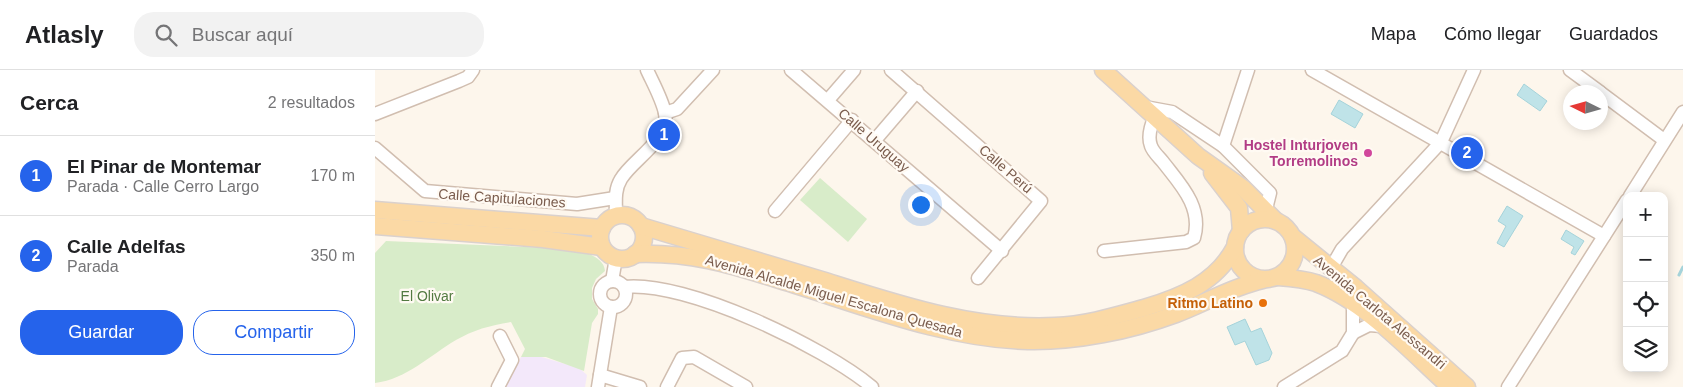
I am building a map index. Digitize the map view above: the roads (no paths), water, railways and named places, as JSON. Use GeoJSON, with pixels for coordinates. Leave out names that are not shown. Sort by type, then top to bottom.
{"type":"FeatureCollection","features":[{"type":"Feature","properties":{"kind":"main road"},"geometry":{"type":"LineString","coordinates":[[1103,70],[1198,156],[1243,188],[1283,225],[1293,237],[1295,255],[1286,271],[1271,278],[1246,273],[1236,256],[1235,247],[1241,231],[1239,208],[1198,156]]}},
{"type":"Feature","properties":{"kind":"main road"},"geometry":{"type":"LineString","coordinates":[[375,210],[602,228]]}},
{"type":"Feature","properties":{"kind":"main road"},"geometry":{"type":"LineString","coordinates":[[1241,231],[1257,220],[1271,215]]}},
{"type":"Feature","properties":{"kind":"main road"},"geometry":{"type":"LineString","coordinates":[[616,216],[630,217],[641,226],[642,246],[635,254],[627,258],[617,258],[606,252],[602,246],[600,237],[602,228],[607,221],[616,216]]}},
{"type":"Feature","properties":{"kind":"main road"},"geometry":{"type":"LineString","coordinates":[[375,226],[543,238],[602,246]]}},
{"type":"Feature","properties":{"kind":"main road","name":"Avenida Alcalde Miguel Escalona Quesada"},"geometry":{"type":"LineString","coordinates":[[641,226],[929,313],[982,322],[1029,326],[1082,323],[1170,300],[1194,289],[1215,275],[1227,262],[1235,247]]}},
{"type":"Feature","properties":{"kind":"main road","name":"Avenida Carlota Alessandri"},"geometry":{"type":"LineString","coordinates":[[1293,237],[1467,387]]}},
{"type":"Feature","properties":{"kind":"main road","name":"Avenida Alcalde Miguel Escalona Quesada"},"geometry":{"type":"LineString","coordinates":[[635,254],[663,253],[715,260],[925,324],[981,337],[1027,341],[1067,338],[1133,327],[1175,314],[1247,284],[1271,278]]}},
{"type":"Feature","properties":{"kind":"main road","name":"Avenida Carlota Alessandri"},"geometry":{"type":"LineString","coordinates":[[1271,278],[1317,283],[1353,304],[1382,326],[1450,387]]}},
{"type":"Feature","properties":{"kind":"street"},"geometry":{"type":"LineString","coordinates":[[375,114],[468,77],[473,70]]}},
{"type":"Feature","properties":{"kind":"street"},"geometry":{"type":"LineString","coordinates":[[616,216],[615,198],[621,178],[656,139],[664,127],[665,113],[647,70]]}},
{"type":"Feature","properties":{"kind":"street"},"geometry":{"type":"LineString","coordinates":[[665,113],[677,109],[713,70]]}},
{"type":"Feature","properties":{"kind":"street","name":"Calle Uruguay"},"geometry":{"type":"LineString","coordinates":[[791,70],[852,120],[1002,250]]}},
{"type":"Feature","properties":{"kind":"street"},"geometry":{"type":"LineString","coordinates":[[828,100],[854,70]]}},
{"type":"Feature","properties":{"kind":"street","name":"Calle Perú"},"geometry":{"type":"LineString","coordinates":[[891,70],[1041,201],[978,278]]}},
{"type":"Feature","properties":{"kind":"street"},"geometry":{"type":"LineString","coordinates":[[1223,146],[1248,70]]}},
{"type":"Feature","properties":{"kind":"street"},"geometry":{"type":"LineString","coordinates":[[1312,70],[1605,236]]}},
{"type":"Feature","properties":{"kind":"street"},"geometry":{"type":"LineString","coordinates":[[1331,268],[1342,249],[1441,142],[1474,70]]}},
{"type":"Feature","properties":{"kind":"street"},"geometry":{"type":"LineString","coordinates":[[1570,70],[1590,85]]}},
{"type":"Feature","properties":{"kind":"street"},"geometry":{"type":"LineString","coordinates":[[875,140],[917,91]]}},
{"type":"Feature","properties":{"kind":"street"},"geometry":{"type":"LineString","coordinates":[[1608,99],[1664,140]]}},
{"type":"Feature","properties":{"kind":"street"},"geometry":{"type":"LineString","coordinates":[[1103,251],[1186,242],[1194,238],[1197,228],[1194,207],[1188,195],[1151,146],[1149,131],[1150,112],[1171,112],[1223,146],[1270,193],[1271,215]]}},
{"type":"Feature","properties":{"kind":"street"},"geometry":{"type":"LineString","coordinates":[[1632,192],[1683,112]]}},
{"type":"Feature","properties":{"kind":"street"},"geometry":{"type":"LineString","coordinates":[[775,211],[852,120]]}},
{"type":"Feature","properties":{"kind":"street","name":"Calle Capitulaciones"},"geometry":{"type":"LineString","coordinates":[[375,148],[425,191],[577,204],[615,198]]}},
{"type":"Feature","properties":{"kind":"street"},"geometry":{"type":"LineString","coordinates":[[1508,387],[1623,207]]}},
{"type":"Feature","properties":{"kind":"street"},"geometry":{"type":"LineString","coordinates":[[617,258],[618,284],[624,299],[618,306],[611,307],[603,302],[600,292],[604,284],[618,284],[667,290],[746,315],[825,355],[872,387]]}},
{"type":"Feature","properties":{"kind":"street"},"geometry":{"type":"LineString","coordinates":[[1284,387],[1342,352],[1353,333],[1353,304]]}},
{"type":"Feature","properties":{"kind":"street"},"geometry":{"type":"LineString","coordinates":[[611,307],[599,381],[640,387]]}},
{"type":"Feature","properties":{"kind":"street"},"geometry":{"type":"LineString","coordinates":[[1353,333],[1369,325],[1382,326]]}},
{"type":"Feature","properties":{"kind":"street"},"geometry":{"type":"LineString","coordinates":[[497,387],[512,360],[500,336]]}},
{"type":"Feature","properties":{"kind":"street"},"geometry":{"type":"LineString","coordinates":[[667,387],[682,358],[694,357],[746,387]]}},
{"type":"Feature","properties":{"kind":"water"},"geometry":{"type":"Polygon","coordinates":[[[1524,84],[1547,101],[1540,111],[1517,95],[1524,84]]]}},
{"type":"Feature","properties":{"kind":"water"},"geometry":{"type":"Polygon","coordinates":[[[1339,100],[1363,114],[1355,128],[1331,114],[1339,100]]]}},
{"type":"Feature","properties":{"kind":"water"},"geometry":{"type":"Polygon","coordinates":[[[1507,206],[1523,216],[1504,247],[1497,243],[1506,226],[1498,221],[1507,206]]]}},
{"type":"Feature","properties":{"kind":"water"},"geometry":{"type":"Polygon","coordinates":[[[1566,230],[1584,241],[1575,255],[1571,253],[1574,247],[1561,239],[1566,230]]]}},
{"type":"Feature","properties":{"kind":"water"},"geometry":{"type":"Polygon","coordinates":[[[1245,319],[1251,332],[1261,328],[1272,353],[1269,360],[1256,365],[1245,341],[1235,345],[1227,327],[1245,319]]]}},
{"type":"Feature","properties":{"kind":"waterway"},"geometry":{"type":"LineString","coordinates":[[1679,275],[1683,267]]}},
{"type":"Feature","properties":{"kind":"place","name":"El Pinar de Montemar"},"geometry":{"type":"Point","coordinates":[664,135]}},
{"type":"Feature","properties":{"kind":"place","name":"Hostel Inturjoven Torremolinos"},"geometry":{"type":"Point","coordinates":[1368,153]}},
{"type":"Feature","properties":{"kind":"place","name":"Calle Adelfas"},"geometry":{"type":"Point","coordinates":[1467,153]}},
{"type":"Feature","properties":{"kind":"place","name":"Ritmo Latino"},"geometry":{"type":"Point","coordinates":[1263,303]}},
{"type":"Feature","properties":{"kind":"park label","name":"El Olivar"},"geometry":{"type":"Point","coordinates":[427,296]}}]}
